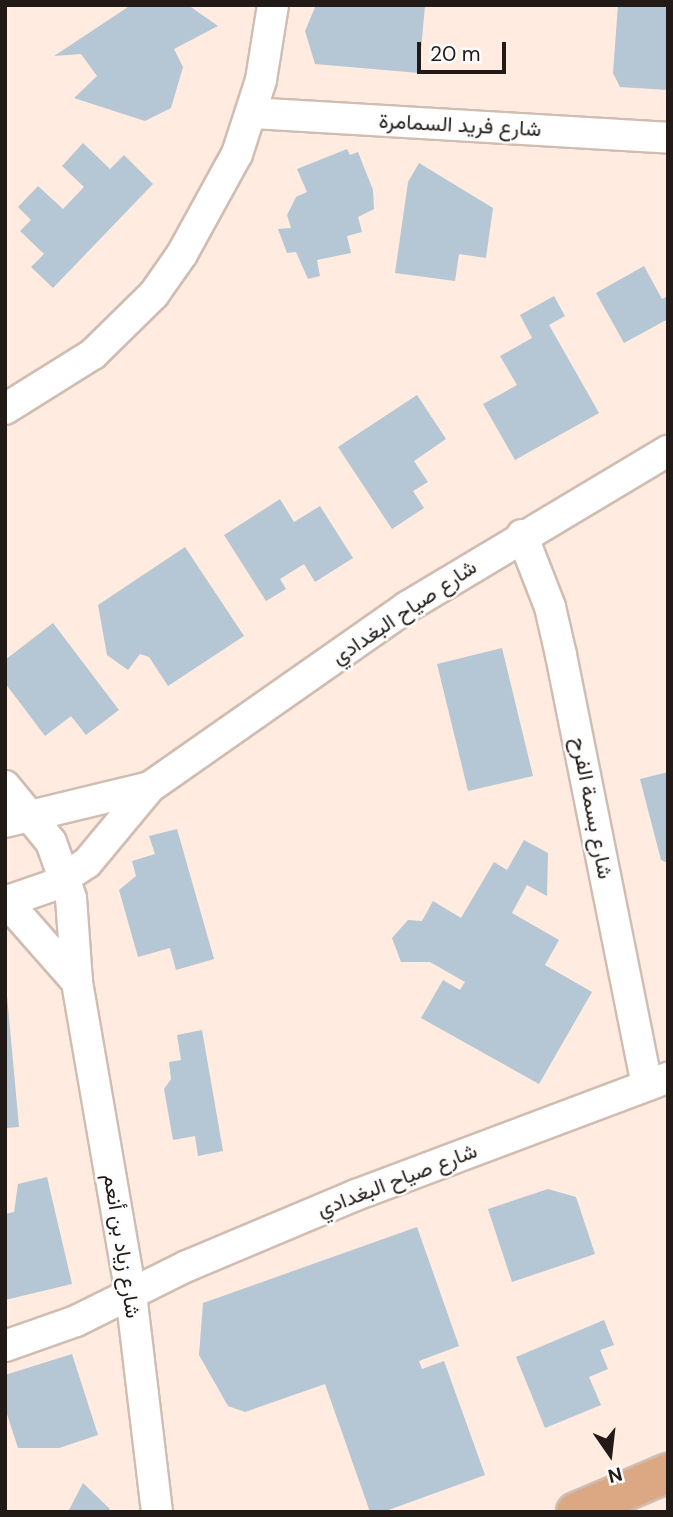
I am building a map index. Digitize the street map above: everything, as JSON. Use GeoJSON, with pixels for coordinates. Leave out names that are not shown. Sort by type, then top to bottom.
{"type":"FeatureCollection","features":[{"type":"Feature","properties":{"kind":"main road"},"geometry":{"type":"LineString","coordinates":[[576,1512],[668,1473]]}},
{"type":"Feature","properties":{"kind":"street"},"geometry":{"type":"LineString","coordinates":[[5,409],[93,354],[154,294],[219,193],[252,113],[274,5]]}},
{"type":"Feature","properties":{"kind":"street","name":"شارع فريد السمامرة"},"geometry":{"type":"LineString","coordinates":[[252,113],[668,138]]}},
{"type":"Feature","properties":{"kind":"street","name":"شارع صياح البغدادي"},"geometry":{"type":"LineString","coordinates":[[6,901],[66,878],[93,857],[150,787],[407,607],[522,535],[668,451]]}},
{"type":"Feature","properties":{"kind":"street","name":"شارع بسمة الفرح"},"geometry":{"type":"LineString","coordinates":[[522,535],[550,607],[658,1082]]}},
{"type":"Feature","properties":{"kind":"street","name":"شارع زياد بن أنعم"},"geometry":{"type":"LineString","coordinates":[[5,786],[19,818],[51,842],[66,878],[78,944],[77,982],[131,1294],[158,1512]]}},
{"type":"Feature","properties":{"kind":"street","name":"شارع صياح البغدادي"},"geometry":{"type":"LineString","coordinates":[[19,818],[150,787]]}},
{"type":"Feature","properties":{"kind":"street"},"geometry":{"type":"LineString","coordinates":[[6,901],[77,982]]}},
{"type":"Feature","properties":{"kind":"street","name":"شارع صياح البغدادي"},"geometry":{"type":"LineString","coordinates":[[5,1346],[76,1321],[356,1195],[658,1082]]}},
{"type":"Feature","properties":{"kind":"building"},"geometry":{"type":"Polygon","coordinates":[[[131,5],[188,5],[218,26],[174,49],[183,67],[171,108],[145,121],[74,98],[97,76],[81,54],[54,56],[131,5]]]}},
{"type":"Feature","properties":{"kind":"building"},"geometry":{"type":"Polygon","coordinates":[[[316,5],[425,5],[419,73],[315,64],[305,31],[316,5]]]}},
{"type":"Feature","properties":{"kind":"building"},"geometry":{"type":"Polygon","coordinates":[[[618,5],[668,5],[668,90],[620,87],[613,73],[618,5]]]}},
{"type":"Feature","properties":{"kind":"building"},"geometry":{"type":"Polygon","coordinates":[[[83,143],[110,169],[124,155],[153,184],[53,288],[31,267],[44,254],[20,231],[31,220],[18,207],[38,186],[63,209],[84,187],[62,166],[83,143]]]}},
{"type":"Feature","properties":{"kind":"building"},"geometry":{"type":"Polygon","coordinates":[[[347,149],[350,155],[358,152],[373,190],[374,209],[358,217],[362,232],[347,236],[351,253],[317,260],[320,276],[308,279],[296,252],[287,253],[278,229],[291,228],[287,215],[296,197],[307,192],[297,169],[347,149]]]}},
{"type":"Feature","properties":{"kind":"building"},"geometry":{"type":"Polygon","coordinates":[[[419,163],[493,208],[486,258],[459,254],[455,281],[395,273],[408,182],[419,163]]]}},
{"type":"Feature","properties":{"kind":"building"},"geometry":{"type":"Polygon","coordinates":[[[644,266],[662,299],[668,296],[668,319],[624,343],[596,293],[644,266]]]}},
{"type":"Feature","properties":{"kind":"building"},"geometry":{"type":"Polygon","coordinates":[[[554,296],[565,316],[549,325],[599,413],[515,460],[483,404],[517,385],[500,356],[532,338],[520,315],[554,296]]]}},
{"type":"Feature","properties":{"kind":"building"},"geometry":{"type":"Polygon","coordinates":[[[417,395],[446,439],[414,461],[428,482],[413,491],[424,508],[392,529],[338,447],[417,395]]]}},
{"type":"Feature","properties":{"kind":"building"},"geometry":{"type":"Polygon","coordinates":[[[280,499],[294,522],[320,506],[353,558],[315,582],[304,564],[280,579],[286,589],[266,601],[224,535],[280,499]]]}},
{"type":"Feature","properties":{"kind":"building"},"geometry":{"type":"Polygon","coordinates":[[[185,547],[244,636],[168,686],[149,657],[140,654],[128,670],[107,655],[98,605],[185,547]]]}},
{"type":"Feature","properties":{"kind":"building"},"geometry":{"type":"Polygon","coordinates":[[[53,623],[119,710],[86,735],[71,716],[45,736],[5,683],[5,660],[53,623]]]}},
{"type":"Feature","properties":{"kind":"building"},"geometry":{"type":"Polygon","coordinates":[[[502,648],[533,776],[468,791],[437,664],[502,648]]]}},
{"type":"Feature","properties":{"kind":"building"},"geometry":{"type":"Polygon","coordinates":[[[668,772],[668,863],[661,860],[640,779],[668,772]]]}},
{"type":"Feature","properties":{"kind":"building"},"geometry":{"type":"Polygon","coordinates":[[[177,829],[214,959],[176,970],[170,948],[138,957],[119,890],[136,876],[132,861],[155,854],[149,836],[177,829]]]}},
{"type":"Feature","properties":{"kind":"building"},"geometry":{"type":"Polygon","coordinates":[[[524,840],[548,853],[547,896],[527,885],[512,913],[559,940],[545,965],[592,992],[539,1084],[421,1018],[443,980],[460,990],[465,982],[430,962],[401,962],[392,938],[408,920],[422,921],[433,901],[461,918],[494,862],[507,870],[524,840]]]}},
{"type":"Feature","properties":{"kind":"building"},"geometry":{"type":"Polygon","coordinates":[[[5,974],[19,1127],[5,1128],[5,974]]]}},
{"type":"Feature","properties":{"kind":"building"},"geometry":{"type":"Polygon","coordinates":[[[202,1030],[223,1151],[198,1156],[195,1136],[173,1140],[164,1089],[171,1079],[169,1062],[181,1060],[177,1035],[202,1030]]]}},
{"type":"Feature","properties":{"kind":"building"},"geometry":{"type":"Polygon","coordinates":[[[47,1177],[72,1284],[5,1300],[5,1214],[14,1212],[18,1184],[47,1177]]]}},
{"type":"Feature","properties":{"kind":"building"},"geometry":{"type":"Polygon","coordinates":[[[548,1189],[576,1197],[595,1254],[512,1282],[488,1209],[548,1189]]]}},
{"type":"Feature","properties":{"kind":"building"},"geometry":{"type":"Polygon","coordinates":[[[417,1227],[459,1346],[419,1361],[422,1369],[444,1361],[485,1475],[383,1512],[370,1512],[325,1384],[245,1412],[228,1406],[199,1355],[203,1303],[417,1227]]]}},
{"type":"Feature","properties":{"kind":"building"},"geometry":{"type":"Polygon","coordinates":[[[604,1320],[614,1345],[600,1350],[608,1369],[589,1377],[601,1405],[545,1428],[516,1357],[604,1320]]]}},
{"type":"Feature","properties":{"kind":"building"},"geometry":{"type":"Polygon","coordinates":[[[72,1354],[98,1435],[59,1448],[18,1448],[5,1408],[5,1375],[72,1354]]]}},
{"type":"Feature","properties":{"kind":"building"},"geometry":{"type":"Polygon","coordinates":[[[83,1483],[110,1509],[107,1512],[68,1512],[83,1483]]]}}]}
